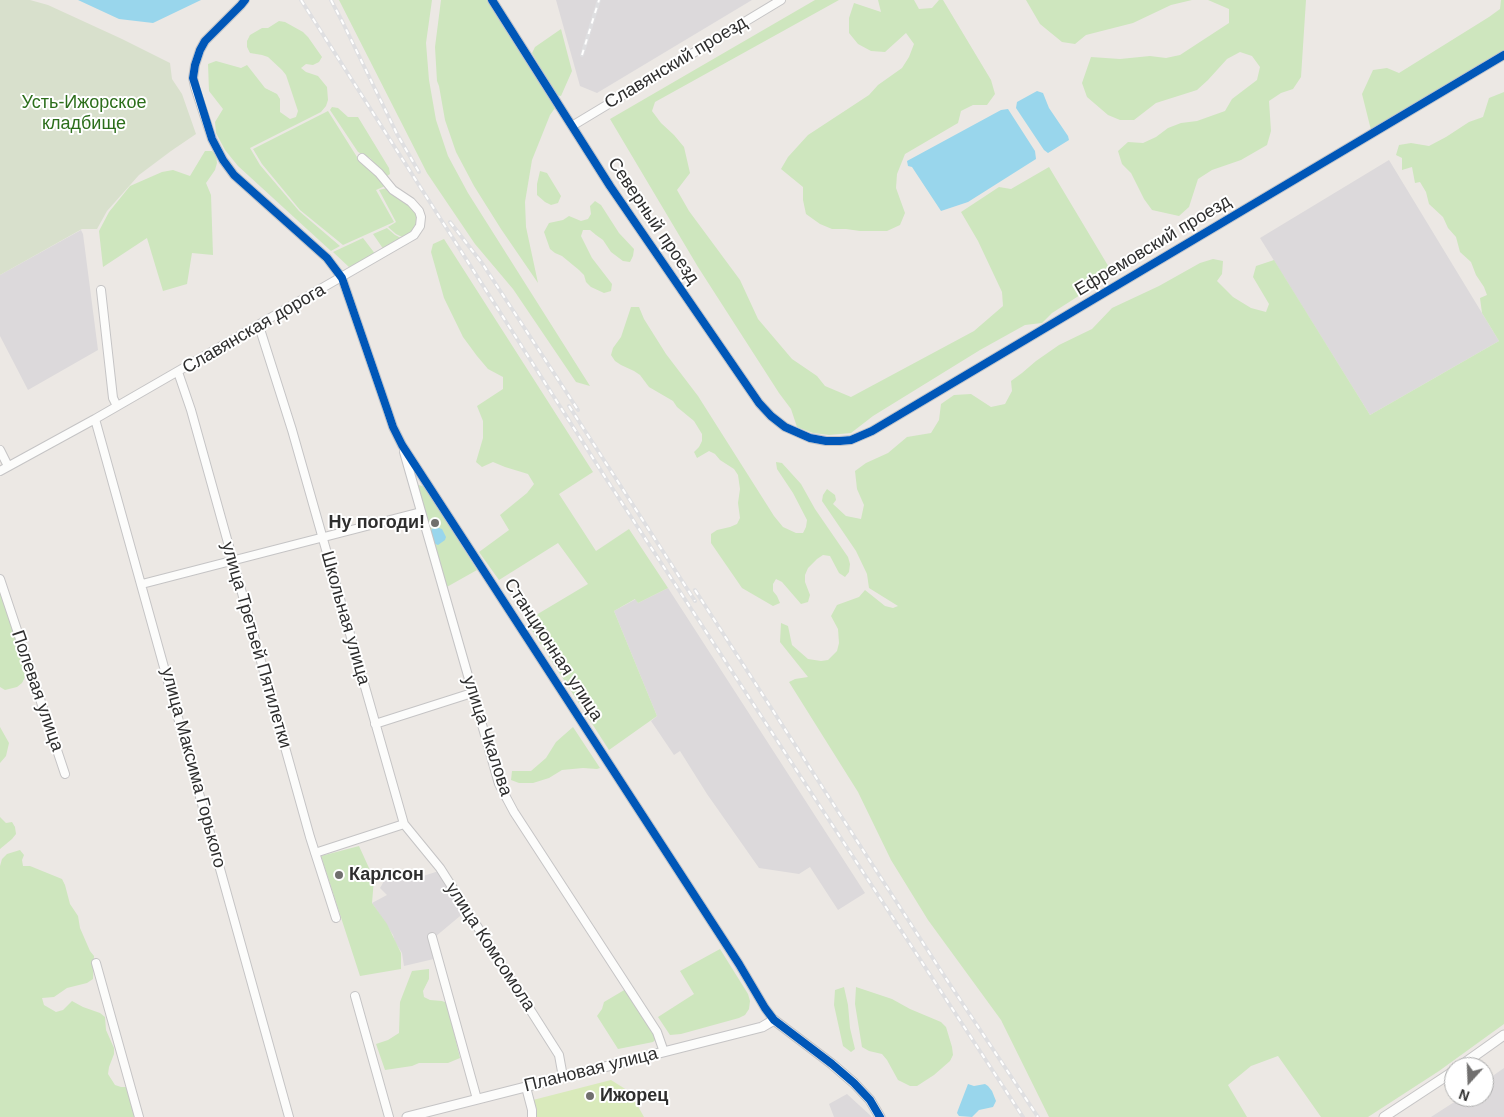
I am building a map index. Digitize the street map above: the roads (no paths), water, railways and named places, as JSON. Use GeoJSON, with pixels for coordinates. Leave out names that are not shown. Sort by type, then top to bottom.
{"type":"FeatureCollection","features":[{"type":"Feature","properties":{"kind":"street","name":"Станционная улица"},"geometry":{"type":"LineString","coordinates":[[245,0],[205,41],[195,64],[193,78],[212,139],[223,160],[234,174],[327,258],[342,278],[388,412],[402,445],[774,1020]]}},
{"type":"Feature","properties":{"kind":"street","name":"Северный проезд"},"geometry":{"type":"LineString","coordinates":[[492,0],[610,186],[759,403],[785,427],[810,438]]}},
{"type":"Feature","properties":{"kind":"street","name":"Славянский проезд"},"geometry":{"type":"LineString","coordinates":[[572,126],[781,0]]}},
{"type":"Feature","properties":{"kind":"street","name":"Ефремовский проезд"},"geometry":{"type":"LineString","coordinates":[[810,438],[840,441],[851,440],[872,431],[1504,54]]}},
{"type":"Feature","properties":{"kind":"street","name":"Славянская дорога"},"geometry":{"type":"LineString","coordinates":[[0,471],[96,420],[117,406],[414,235],[420,226],[421,218],[419,211],[411,202],[393,190],[362,158]]}},
{"type":"Feature","properties":{"kind":"street"},"geometry":{"type":"LineString","coordinates":[[101,290],[113,398],[117,406]]}},
{"type":"Feature","properties":{"kind":"street","name":"Школьная улица"},"geometry":{"type":"LineString","coordinates":[[258,326],[292,430],[404,824]]}},
{"type":"Feature","properties":{"kind":"street","name":"улица Третьей Пятилетки"},"geometry":{"type":"LineString","coordinates":[[178,372],[191,410],[315,853],[336,918]]}},
{"type":"Feature","properties":{"kind":"street","name":"улица Максима Горького"},"geometry":{"type":"LineString","coordinates":[[96,420],[289,1117]]}},
{"type":"Feature","properties":{"kind":"street","name":"улица Чкалова"},"geometry":{"type":"LineString","coordinates":[[402,445],[494,769],[505,797],[657,1032],[664,1052]]}},
{"type":"Feature","properties":{"kind":"street"},"geometry":{"type":"LineString","coordinates":[[0,450],[8,466]]}},
{"type":"Feature","properties":{"kind":"street"},"geometry":{"type":"LineString","coordinates":[[412,481],[418,477],[424,477]]}},
{"type":"Feature","properties":{"kind":"street"},"geometry":{"type":"LineString","coordinates":[[142,584],[421,512]]}},
{"type":"Feature","properties":{"kind":"street","name":"Полевая улица"},"geometry":{"type":"LineString","coordinates":[[0,579],[65,774]]}},
{"type":"Feature","properties":{"kind":"street"},"geometry":{"type":"LineString","coordinates":[[375,724],[472,693]]}},
{"type":"Feature","properties":{"kind":"street"},"geometry":{"type":"LineString","coordinates":[[315,853],[404,824]]}},
{"type":"Feature","properties":{"kind":"street","name":"улица Комсомола"},"geometry":{"type":"LineString","coordinates":[[404,824],[440,868],[554,1046],[559,1055],[563,1077]]}},
{"type":"Feature","properties":{"kind":"street"},"geometry":{"type":"LineString","coordinates":[[432,937],[477,1099]]}},
{"type":"Feature","properties":{"kind":"street"},"geometry":{"type":"LineString","coordinates":[[96,963],[139,1117]]}},
{"type":"Feature","properties":{"kind":"street"},"geometry":{"type":"LineString","coordinates":[[355,996],[389,1117]]}},
{"type":"Feature","properties":{"kind":"street"},"geometry":{"type":"LineString","coordinates":[[774,1020],[854,1083],[870,1100],[880,1117]]}},
{"type":"Feature","properties":{"kind":"street","name":"Плановая улица"},"geometry":{"type":"LineString","coordinates":[[407,1117],[762,1027],[774,1020]]}},
{"type":"Feature","properties":{"kind":"street"},"geometry":{"type":"LineString","coordinates":[[1473,1057],[1504,1034]]}},
{"type":"Feature","properties":{"kind":"street"},"geometry":{"type":"LineString","coordinates":[[1384,1117],[1444,1077]]}},
{"type":"Feature","properties":{"kind":"street"},"geometry":{"type":"LineString","coordinates":[[526,1087],[532,1117]]}},
{"type":"Feature","properties":{"kind":"water"},"geometry":{"type":"Polygon","coordinates":[[[78,0],[201,0],[153,23],[119,19],[78,0]]]}},
{"type":"Feature","properties":{"kind":"water"},"geometry":{"type":"Polygon","coordinates":[[[1037,91],[1043,93],[1049,108],[1069,140],[1048,153],[1044,150],[1016,108],[1017,102],[1037,91]]]}},
{"type":"Feature","properties":{"kind":"water"},"geometry":{"type":"Polygon","coordinates":[[[1008,109],[1035,151],[1036,159],[968,202],[941,211],[912,167],[908,166],[907,161],[1001,110],[1008,109]]]}},
{"type":"Feature","properties":{"kind":"water"},"geometry":{"type":"Polygon","coordinates":[[[436,527],[442,529],[446,537],[438,545],[433,543],[430,531],[436,527]]]}},
{"type":"Feature","properties":{"kind":"water"},"geometry":{"type":"Polygon","coordinates":[[[968,1084],[974,1086],[985,1084],[988,1086],[996,1101],[993,1107],[979,1110],[972,1117],[959,1116],[957,1113],[968,1084]]]}},
{"type":"Feature","properties":{"kind":"railway"},"geometry":{"type":"LineString","coordinates":[[301,0],[605,477],[1023,1117]]}},
{"type":"Feature","properties":{"kind":"railway"},"geometry":{"type":"LineString","coordinates":[[331,0],[397,134],[419,172]]}},
{"type":"Feature","properties":{"kind":"railway"},"geometry":{"type":"LineString","coordinates":[[582,55],[599,0]]}},
{"type":"Feature","properties":{"kind":"railway"},"geometry":{"type":"LineString","coordinates":[[450,222],[482,263],[578,410]]}},
{"type":"Feature","properties":{"kind":"railway"},"geometry":{"type":"LineString","coordinates":[[569,406],[695,601]]}},
{"type":"Feature","properties":{"kind":"railway"},"geometry":{"type":"LineString","coordinates":[[695,590],[943,974],[1038,1117]]}},
{"type":"Feature","properties":{"kind":"place","name":"Ну погоди!"},"geometry":{"type":"Point","coordinates":[435,523]}},
{"type":"Feature","properties":{"kind":"place","name":"Карлсон"},"geometry":{"type":"Point","coordinates":[339,875]}},
{"type":"Feature","properties":{"kind":"place","name":"Ижорец"},"geometry":{"type":"Point","coordinates":[590,1096]}},
{"type":"Feature","properties":{"kind":"park label","name":"Усть-Ижорское кладбище"},"geometry":{"type":"Point","coordinates":[84,113]}}]}
